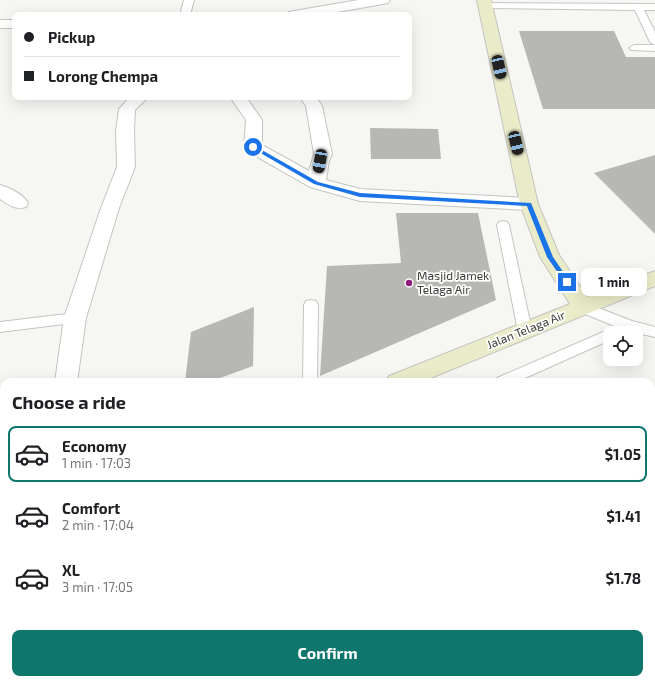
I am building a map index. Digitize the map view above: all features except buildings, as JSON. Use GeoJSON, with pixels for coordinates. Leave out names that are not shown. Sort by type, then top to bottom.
{"type":"FeatureCollection","features":[{"type":"Feature","properties":{"kind":"street"},"geometry":{"type":"LineString","coordinates":[[317,12],[383,0]]}},
{"type":"Feature","properties":{"kind":"street"},"geometry":{"type":"LineString","coordinates":[[485,3],[529,204],[550,257],[584,306]]}},
{"type":"Feature","properties":{"kind":"street"},"geometry":{"type":"LineString","coordinates":[[0,24],[12,24]]}},
{"type":"Feature","properties":{"kind":"street"},"geometry":{"type":"LineString","coordinates":[[67,378],[75,318],[110,208],[126,167],[125,131],[127,109],[137,100]]}},
{"type":"Feature","properties":{"kind":"street"},"geometry":{"type":"LineString","coordinates":[[240,100],[254,120],[253,147],[316,183],[360,195],[529,204]]}},
{"type":"Feature","properties":{"kind":"street"},"geometry":{"type":"LineString","coordinates":[[310,100],[314,106],[323,154],[320,161],[316,183]]}},
{"type":"Feature","properties":{"kind":"street"},"geometry":{"type":"LineString","coordinates":[[0,191],[19,203]]}},
{"type":"Feature","properties":{"kind":"street","name":"Jalan Telaga Air"},"geometry":{"type":"LineString","coordinates":[[409,378],[584,306],[653,281]]}},
{"type":"Feature","properties":{"kind":"lane"},"geometry":{"type":"LineString","coordinates":[[186,12],[189,0]]}},
{"type":"Feature","properties":{"kind":"lane"},"geometry":{"type":"LineString","coordinates":[[485,3],[655,7]]}},
{"type":"Feature","properties":{"kind":"lane"},"geometry":{"type":"LineString","coordinates":[[638,7],[655,42]]}},
{"type":"Feature","properties":{"kind":"lane"},"geometry":{"type":"LineString","coordinates":[[634,48],[655,48]]}},
{"type":"Feature","properties":{"kind":"lane"},"geometry":{"type":"LineString","coordinates":[[503,225],[525,331]]}},
{"type":"Feature","properties":{"kind":"lane"},"geometry":{"type":"LineString","coordinates":[[310,378],[311,305]]}},
{"type":"Feature","properties":{"kind":"lane"},"geometry":{"type":"LineString","coordinates":[[584,306],[629,326]]}},
{"type":"Feature","properties":{"kind":"lane"},"geometry":{"type":"LineString","coordinates":[[0,326],[75,318]]}},
{"type":"Feature","properties":{"kind":"lane"},"geometry":{"type":"LineString","coordinates":[[643,329],[655,332]]}},
{"type":"Feature","properties":{"kind":"lane"},"geometry":{"type":"LineString","coordinates":[[511,378],[603,337]]}},
{"type":"Feature","properties":{"kind":"place","name":"Masjid Jamek Telaga Air"},"geometry":{"type":"Point","coordinates":[409,283]}},
{"type":"Feature","properties":{"kind":"route"},"geometry":{"type":"LineString","coordinates":[[253,147],[316,183],[360,195],[529,204],[550,257],[567,282]]}}]}
